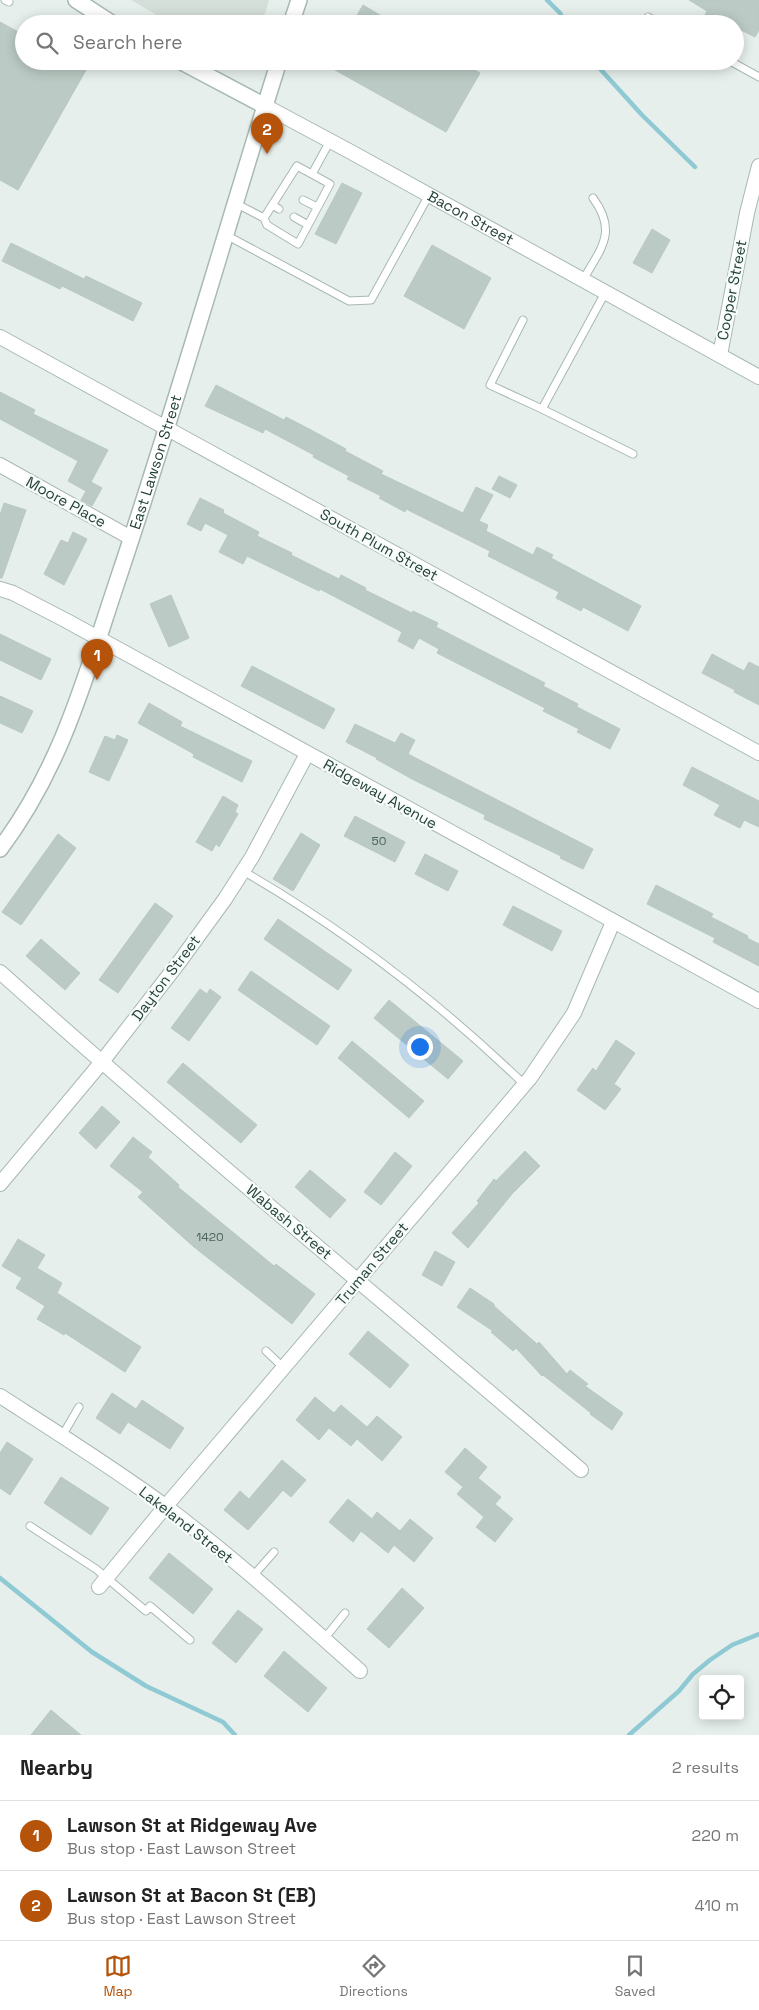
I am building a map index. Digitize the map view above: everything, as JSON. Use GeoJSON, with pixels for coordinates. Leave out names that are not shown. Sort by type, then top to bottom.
{"type":"FeatureCollection","features":[{"type":"Feature","properties":{"kind":"street"},"geometry":{"type":"LineString","coordinates":[[76,0],[99,15]]}},
{"type":"Feature","properties":{"kind":"street"},"geometry":{"type":"LineString","coordinates":[[294,15],[299,0]]}},
{"type":"Feature","properties":{"kind":"street","name":"Bacon Street"},"geometry":{"type":"LineString","coordinates":[[197,70],[429,195],[759,377]]}},
{"type":"Feature","properties":{"kind":"street","name":"East Lawson Street"},"geometry":{"type":"LineString","coordinates":[[0,849],[48,774],[68,729],[132,538],[276,70]]}},
{"type":"Feature","properties":{"kind":"street","name":"Cooper Street"},"geometry":{"type":"LineString","coordinates":[[720,355],[747,213],[759,166]]}},
{"type":"Feature","properties":{"kind":"street","name":"South Plum Street"},"geometry":{"type":"LineString","coordinates":[[0,337],[759,753]]}},
{"type":"Feature","properties":{"kind":"street","name":"Moore Place"},"geometry":{"type":"LineString","coordinates":[[0,465],[132,538]]}},
{"type":"Feature","properties":{"kind":"street","name":"Ridgeway Avenue"},"geometry":{"type":"LineString","coordinates":[[0,589],[12,593],[98,639],[759,1001]]}},
{"type":"Feature","properties":{"kind":"street","name":"Dayton Street"},"geometry":{"type":"LineString","coordinates":[[0,1184],[102,1062],[180,961],[243,871],[307,754]]}},
{"type":"Feature","properties":{"kind":"street","name":"Truman Street"},"geometry":{"type":"LineString","coordinates":[[104,1582],[165,1507],[525,1085],[544,1060],[574,1013],[613,922]]}},
{"type":"Feature","properties":{"kind":"street","name":"Wabash Street"},"geometry":{"type":"LineString","coordinates":[[0,972],[102,1062],[580,1470]]}},
{"type":"Feature","properties":{"kind":"street","name":"Lakeland Street"},"geometry":{"type":"LineString","coordinates":[[0,1396],[165,1507],[252,1577],[360,1671]]}},
{"type":"Feature","properties":{"kind":"lane"},"geometry":{"type":"LineString","coordinates":[[744,69],[759,77]]}},
{"type":"Feature","properties":{"kind":"lane"},"geometry":{"type":"LineString","coordinates":[[312,174],[330,141]]}},
{"type":"Feature","properties":{"kind":"lane"},"geometry":{"type":"LineString","coordinates":[[235,202],[264,218],[266,225],[298,244],[330,184],[297,166],[286,191],[276,207],[264,218]]}},
{"type":"Feature","properties":{"kind":"lane"},"geometry":{"type":"LineString","coordinates":[[225,234],[349,301],[371,300],[429,195]]}},
{"type":"Feature","properties":{"kind":"lane"},"geometry":{"type":"LineString","coordinates":[[583,280],[602,247],[607,229],[603,211],[593,198]]}},
{"type":"Feature","properties":{"kind":"lane"},"geometry":{"type":"LineString","coordinates":[[303,200],[317,207]]}},
{"type":"Feature","properties":{"kind":"lane"},"geometry":{"type":"LineString","coordinates":[[294,217],[308,224]]}},
{"type":"Feature","properties":{"kind":"lane"},"geometry":{"type":"LineString","coordinates":[[542,409],[605,293]]}},
{"type":"Feature","properties":{"kind":"lane"},"geometry":{"type":"LineString","coordinates":[[523,320],[490,385],[633,454]]}},
{"type":"Feature","properties":{"kind":"lane"},"geometry":{"type":"LineString","coordinates":[[243,871],[367,951],[442,1011],[525,1085]]}},
{"type":"Feature","properties":{"kind":"lane"},"geometry":{"type":"LineString","coordinates":[[266,1351],[284,1369]]}},
{"type":"Feature","properties":{"kind":"lane"},"geometry":{"type":"LineString","coordinates":[[62,1436],[79,1407]]}},
{"type":"Feature","properties":{"kind":"lane"},"geometry":{"type":"LineString","coordinates":[[30,1526],[72,1552],[104,1582],[146,1611],[150,1606],[190,1640]]}},
{"type":"Feature","properties":{"kind":"lane"},"geometry":{"type":"LineString","coordinates":[[252,1577],[274,1552]]}},
{"type":"Feature","properties":{"kind":"lane"},"geometry":{"type":"LineString","coordinates":[[324,1639],[345,1613]]}},
{"type":"Feature","properties":{"kind":"shaded area"},"geometry":{"type":"Polygon","coordinates":[[[131,0],[269,0],[265,15],[157,15],[131,0]]]}},
{"type":"Feature","properties":{"kind":"building"},"geometry":{"type":"Polygon","coordinates":[[[689,0],[759,0],[759,30],[755,37],[744,32],[744,15],[705,15],[707,11],[689,0]]]}},
{"type":"Feature","properties":{"kind":"building"},"geometry":{"type":"Polygon","coordinates":[[[363,5],[380,15],[357,15],[363,5]]]}},
{"type":"Feature","properties":{"kind":"building"},"geometry":{"type":"Polygon","coordinates":[[[0,22],[15,30],[15,70],[86,70],[18,190],[0,180],[0,22]]]}},
{"type":"Feature","properties":{"kind":"building"},"geometry":{"type":"Polygon","coordinates":[[[335,70],[475,70],[480,73],[446,132],[335,70]]]}},
{"type":"Feature","properties":{"kind":"building"},"geometry":{"type":"Polygon","coordinates":[[[342,183],[362,193],[336,244],[315,234],[342,183]]]}},
{"type":"Feature","properties":{"kind":"building"},"geometry":{"type":"Polygon","coordinates":[[[652,229],[670,240],[652,273],[633,263],[652,229]]]}},
{"type":"Feature","properties":{"kind":"building"},"geometry":{"type":"Polygon","coordinates":[[[11,243],[84,279],[86,276],[142,303],[133,321],[62,286],[60,289],[2,261],[11,243]]]}},
{"type":"Feature","properties":{"kind":"building"},"geometry":{"type":"Polygon","coordinates":[[[432,245],[491,278],[464,329],[404,296],[432,245]]]}},
{"type":"Feature","properties":{"kind":"building"},"geometry":{"type":"Polygon","coordinates":[[[216,385],[284,420],[286,417],[383,471],[381,474],[463,513],[476,487],[493,495],[479,521],[488,525],[486,531],[533,555],[537,547],[553,555],[551,558],[641,606],[628,631],[583,607],[581,611],[556,598],[559,592],[488,556],[490,551],[406,509],[405,512],[379,498],[381,496],[347,479],[349,476],[313,457],[314,455],[265,429],[263,433],[205,406],[216,385]]]}},
{"type":"Feature","properties":{"kind":"building"},"geometry":{"type":"Polygon","coordinates":[[[0,392],[35,410],[33,414],[108,450],[91,482],[102,488],[92,506],[81,500],[86,491],[68,481],[78,461],[0,419],[0,392]]]}},
{"type":"Feature","properties":{"kind":"building"},"geometry":{"type":"Polygon","coordinates":[[[499,476],[517,485],[510,498],[492,489],[499,476]]]}},
{"type":"Feature","properties":{"kind":"building"},"geometry":{"type":"Polygon","coordinates":[[[200,498],[224,510],[223,513],[259,532],[257,536],[292,553],[291,555],[339,579],[341,575],[366,588],[365,590],[412,613],[413,611],[438,623],[436,627],[545,683],[543,686],[578,704],[577,707],[620,729],[610,749],[577,732],[579,729],[543,711],[545,708],[437,653],[439,649],[419,638],[413,649],[398,641],[402,632],[320,589],[319,591],[247,556],[243,564],[219,552],[228,535],[205,523],[201,531],[187,524],[200,498]]]}},
{"type":"Feature","properties":{"kind":"building"},"geometry":{"type":"Polygon","coordinates":[[[4,503],[26,510],[2,578],[0,578],[0,515],[4,503]]]}},
{"type":"Feature","properties":{"kind":"building"},"geometry":{"type":"Polygon","coordinates":[[[73,532],[87,539],[64,585],[44,574],[61,540],[68,543],[73,532]]]}},
{"type":"Feature","properties":{"kind":"building"},"geometry":{"type":"Polygon","coordinates":[[[171,595],[189,638],[169,647],[150,604],[171,595]]]}},
{"type":"Feature","properties":{"kind":"building"},"geometry":{"type":"Polygon","coordinates":[[[0,634],[51,659],[41,680],[0,660],[0,634]]]}},
{"type":"Feature","properties":{"kind":"building"},"geometry":{"type":"Polygon","coordinates":[[[712,654],[744,671],[749,662],[759,667],[759,705],[702,673],[712,654]]]}},
{"type":"Feature","properties":{"kind":"building"},"geometry":{"type":"Polygon","coordinates":[[[252,666],[335,709],[324,729],[241,686],[252,666]]]}},
{"type":"Feature","properties":{"kind":"building"},"geometry":{"type":"Polygon","coordinates":[[[0,696],[33,711],[22,733],[0,723],[0,696]]]}},
{"type":"Feature","properties":{"kind":"building"},"geometry":{"type":"Polygon","coordinates":[[[149,703],[182,722],[180,726],[252,761],[242,782],[193,757],[194,754],[138,723],[149,703]]]}},
{"type":"Feature","properties":{"kind":"building"},"geometry":{"type":"Polygon","coordinates":[[[355,724],[395,743],[401,733],[415,740],[408,754],[593,849],[583,869],[560,858],[561,856],[484,819],[485,815],[412,779],[346,742],[355,724]]]}},
{"type":"Feature","properties":{"kind":"building"},"geometry":{"type":"Polygon","coordinates":[[[117,735],[128,740],[109,781],[89,772],[105,736],[115,740],[117,735]]]}},
{"type":"Feature","properties":{"kind":"building"},"geometry":{"type":"Polygon","coordinates":[[[692,767],[759,801],[759,827],[744,820],[740,828],[714,815],[720,805],[683,785],[692,767]]]}},
{"type":"Feature","properties":{"kind":"building"},"geometry":{"type":"Polygon","coordinates":[[[223,796],[238,805],[235,812],[238,814],[219,847],[216,844],[212,851],[196,842],[223,796]]]}},
{"type":"Feature","properties":{"kind":"building"},"geometry":{"type":"Polygon","coordinates":[[[355,816],[405,842],[395,862],[344,836],[355,816]]]}},
{"type":"Feature","properties":{"kind":"building"},"geometry":{"type":"Polygon","coordinates":[[[301,833],[320,845],[293,891],[273,879],[301,833]]]}},
{"type":"Feature","properties":{"kind":"building"},"geometry":{"type":"Polygon","coordinates":[[[58,834],[76,848],[21,925],[2,912],[58,834]]]}},
{"type":"Feature","properties":{"kind":"building"},"geometry":{"type":"Polygon","coordinates":[[[425,854],[458,871],[448,891],[415,874],[425,854]]]}},
{"type":"Feature","properties":{"kind":"building"},"geometry":{"type":"Polygon","coordinates":[[[656,885],[713,914],[711,917],[748,936],[747,938],[759,944],[759,966],[713,942],[715,938],[647,904],[656,885]]]}},
{"type":"Feature","properties":{"kind":"building"},"geometry":{"type":"Polygon","coordinates":[[[155,903],[173,916],[118,993],[99,980],[155,903]]]}},
{"type":"Feature","properties":{"kind":"building"},"geometry":{"type":"Polygon","coordinates":[[[513,906],[562,931],[552,951],[503,925],[513,906]]]}},
{"type":"Feature","properties":{"kind":"building"},"geometry":{"type":"Polygon","coordinates":[[[278,919],[352,970],[338,990],[264,939],[278,919]]]}},
{"type":"Feature","properties":{"kind":"building"},"geometry":{"type":"Polygon","coordinates":[[[41,939],[80,973],[65,990],[26,956],[41,939]]]}},
{"type":"Feature","properties":{"kind":"building"},"geometry":{"type":"Polygon","coordinates":[[[251,971],[330,1026],[317,1045],[238,990],[251,971]]]}},
{"type":"Feature","properties":{"kind":"building"},"geometry":{"type":"Polygon","coordinates":[[[200,989],[207,994],[210,989],[221,997],[189,1041],[171,1028],[200,989]]]}},
{"type":"Feature","properties":{"kind":"building"},"geometry":{"type":"Polygon","coordinates":[[[389,1000],[463,1061],[448,1079],[374,1018],[389,1000]]]}},
{"type":"Feature","properties":{"kind":"building"},"geometry":{"type":"Polygon","coordinates":[[[616,1040],[635,1053],[614,1084],[621,1089],[605,1110],[577,1090],[593,1068],[596,1071],[616,1040]]]}},
{"type":"Feature","properties":{"kind":"building"},"geometry":{"type":"Polygon","coordinates":[[[352,1041],[424,1101],[409,1118],[338,1058],[352,1041]]]}},
{"type":"Feature","properties":{"kind":"building"},"geometry":{"type":"Polygon","coordinates":[[[183,1063],[257,1125],[241,1143],[167,1082],[183,1063]]]}},
{"type":"Feature","properties":{"kind":"building"},"geometry":{"type":"Polygon","coordinates":[[[102,1106],[120,1122],[96,1149],[79,1133],[102,1106]]]}},
{"type":"Feature","properties":{"kind":"building"},"geometry":{"type":"Polygon","coordinates":[[[133,1137],[152,1152],[148,1157],[179,1185],[178,1187],[274,1266],[276,1264],[315,1294],[292,1324],[194,1247],[138,1197],[143,1192],[110,1166],[133,1137]]]}},
{"type":"Feature","properties":{"kind":"building"},"geometry":{"type":"Polygon","coordinates":[[[525,1151],[540,1166],[512,1194],[468,1248],[452,1233],[479,1203],[477,1201],[494,1179],[496,1181],[525,1151]]]}},
{"type":"Feature","properties":{"kind":"building"},"geometry":{"type":"Polygon","coordinates":[[[395,1152],[412,1166],[381,1205],[364,1192],[395,1152]]]}},
{"type":"Feature","properties":{"kind":"building"},"geometry":{"type":"Polygon","coordinates":[[[310,1170],[346,1200],[330,1218],[295,1187],[310,1170]]]}},
{"type":"Feature","properties":{"kind":"building"},"geometry":{"type":"Polygon","coordinates":[[[18,1239],[45,1255],[37,1268],[62,1283],[57,1293],[141,1347],[125,1372],[65,1333],[64,1335],[37,1319],[45,1306],[16,1288],[22,1278],[2,1266],[18,1239]]]}},
{"type":"Feature","properties":{"kind":"building"},"geometry":{"type":"Polygon","coordinates":[[[435,1251],[455,1262],[442,1286],[422,1275],[435,1251]]]}},
{"type":"Feature","properties":{"kind":"building"},"geometry":{"type":"Polygon","coordinates":[[[470,1288],[494,1304],[537,1344],[539,1342],[567,1374],[570,1370],[588,1384],[585,1386],[623,1413],[612,1430],[542,1376],[516,1348],[513,1351],[491,1332],[493,1331],[457,1307],[470,1288]]]}},
{"type":"Feature","properties":{"kind":"building"},"geometry":{"type":"Polygon","coordinates":[[[368,1331],[409,1365],[390,1388],[349,1354],[368,1331]]]}},
{"type":"Feature","properties":{"kind":"building"},"geometry":{"type":"Polygon","coordinates":[[[112,1393],[136,1409],[142,1400],[184,1428],[170,1449],[128,1422],[120,1434],[96,1418],[112,1393]]]}},
{"type":"Feature","properties":{"kind":"building"},"geometry":{"type":"Polygon","coordinates":[[[315,1397],[334,1413],[341,1405],[367,1427],[377,1416],[402,1437],[382,1461],[357,1439],[351,1446],[329,1428],[319,1440],[296,1420],[315,1397]]]}},
{"type":"Feature","properties":{"kind":"building"},"geometry":{"type":"Polygon","coordinates":[[[7,1442],[33,1459],[10,1495],[0,1488],[0,1453],[7,1442]]]}},
{"type":"Feature","properties":{"kind":"building"},"geometry":{"type":"Polygon","coordinates":[[[465,1448],[487,1467],[478,1478],[501,1497],[495,1504],[513,1519],[495,1542],[476,1527],[484,1517],[457,1494],[463,1487],[445,1472],[465,1448]]]}},
{"type":"Feature","properties":{"kind":"building"},"geometry":{"type":"Polygon","coordinates":[[[282,1460],[306,1480],[291,1497],[283,1490],[248,1530],[224,1510],[240,1491],[249,1499],[282,1460]]]}},
{"type":"Feature","properties":{"kind":"building"},"geometry":{"type":"Polygon","coordinates":[[[61,1477],[109,1508],[91,1535],[44,1503],[61,1477]]]}},
{"type":"Feature","properties":{"kind":"building"},"geometry":{"type":"Polygon","coordinates":[[[348,1499],[372,1519],[377,1512],[400,1531],[410,1519],[433,1538],[414,1562],[394,1545],[388,1553],[361,1531],[353,1542],[329,1522],[348,1499]]]}},
{"type":"Feature","properties":{"kind":"building"},"geometry":{"type":"Polygon","coordinates":[[[169,1553],[213,1589],[193,1614],[149,1578],[169,1553]]]}},
{"type":"Feature","properties":{"kind":"building"},"geometry":{"type":"Polygon","coordinates":[[[402,1588],[424,1608],[389,1648],[367,1629],[402,1588]]]}},
{"type":"Feature","properties":{"kind":"building"},"geometry":{"type":"Polygon","coordinates":[[[238,1610],[263,1629],[236,1663],[212,1643],[238,1610]]]}},
{"type":"Feature","properties":{"kind":"building"},"geometry":{"type":"Polygon","coordinates":[[[284,1651],[327,1688],[308,1712],[264,1676],[284,1651]]]}},
{"type":"Feature","properties":{"kind":"building"},"geometry":{"type":"Polygon","coordinates":[[[51,1710],[81,1735],[31,1735],[51,1710]]]}},
{"type":"Feature","properties":{"kind":"waterway"},"geometry":{"type":"LineString","coordinates":[[547,0],[561,15]]}},
{"type":"Feature","properties":{"kind":"waterway"},"geometry":{"type":"LineString","coordinates":[[601,70],[642,115],[695,167]]}},
{"type":"Feature","properties":{"kind":"waterway"},"geometry":{"type":"LineString","coordinates":[[0,1578],[92,1652],[146,1686],[223,1722],[235,1735]]}},
{"type":"Feature","properties":{"kind":"waterway"},"geometry":{"type":"LineString","coordinates":[[629,1735],[679,1691],[693,1674],[710,1660],[732,1645],[759,1634]]}},
{"type":"Feature","properties":{"kind":"place","name":"Lawson St at Bacon St (EB)"},"geometry":{"type":"Point","coordinates":[267,154]}},
{"type":"Feature","properties":{"kind":"place","name":"Lawson St at Ridgeway Ave"},"geometry":{"type":"Point","coordinates":[97,680]}}]}
